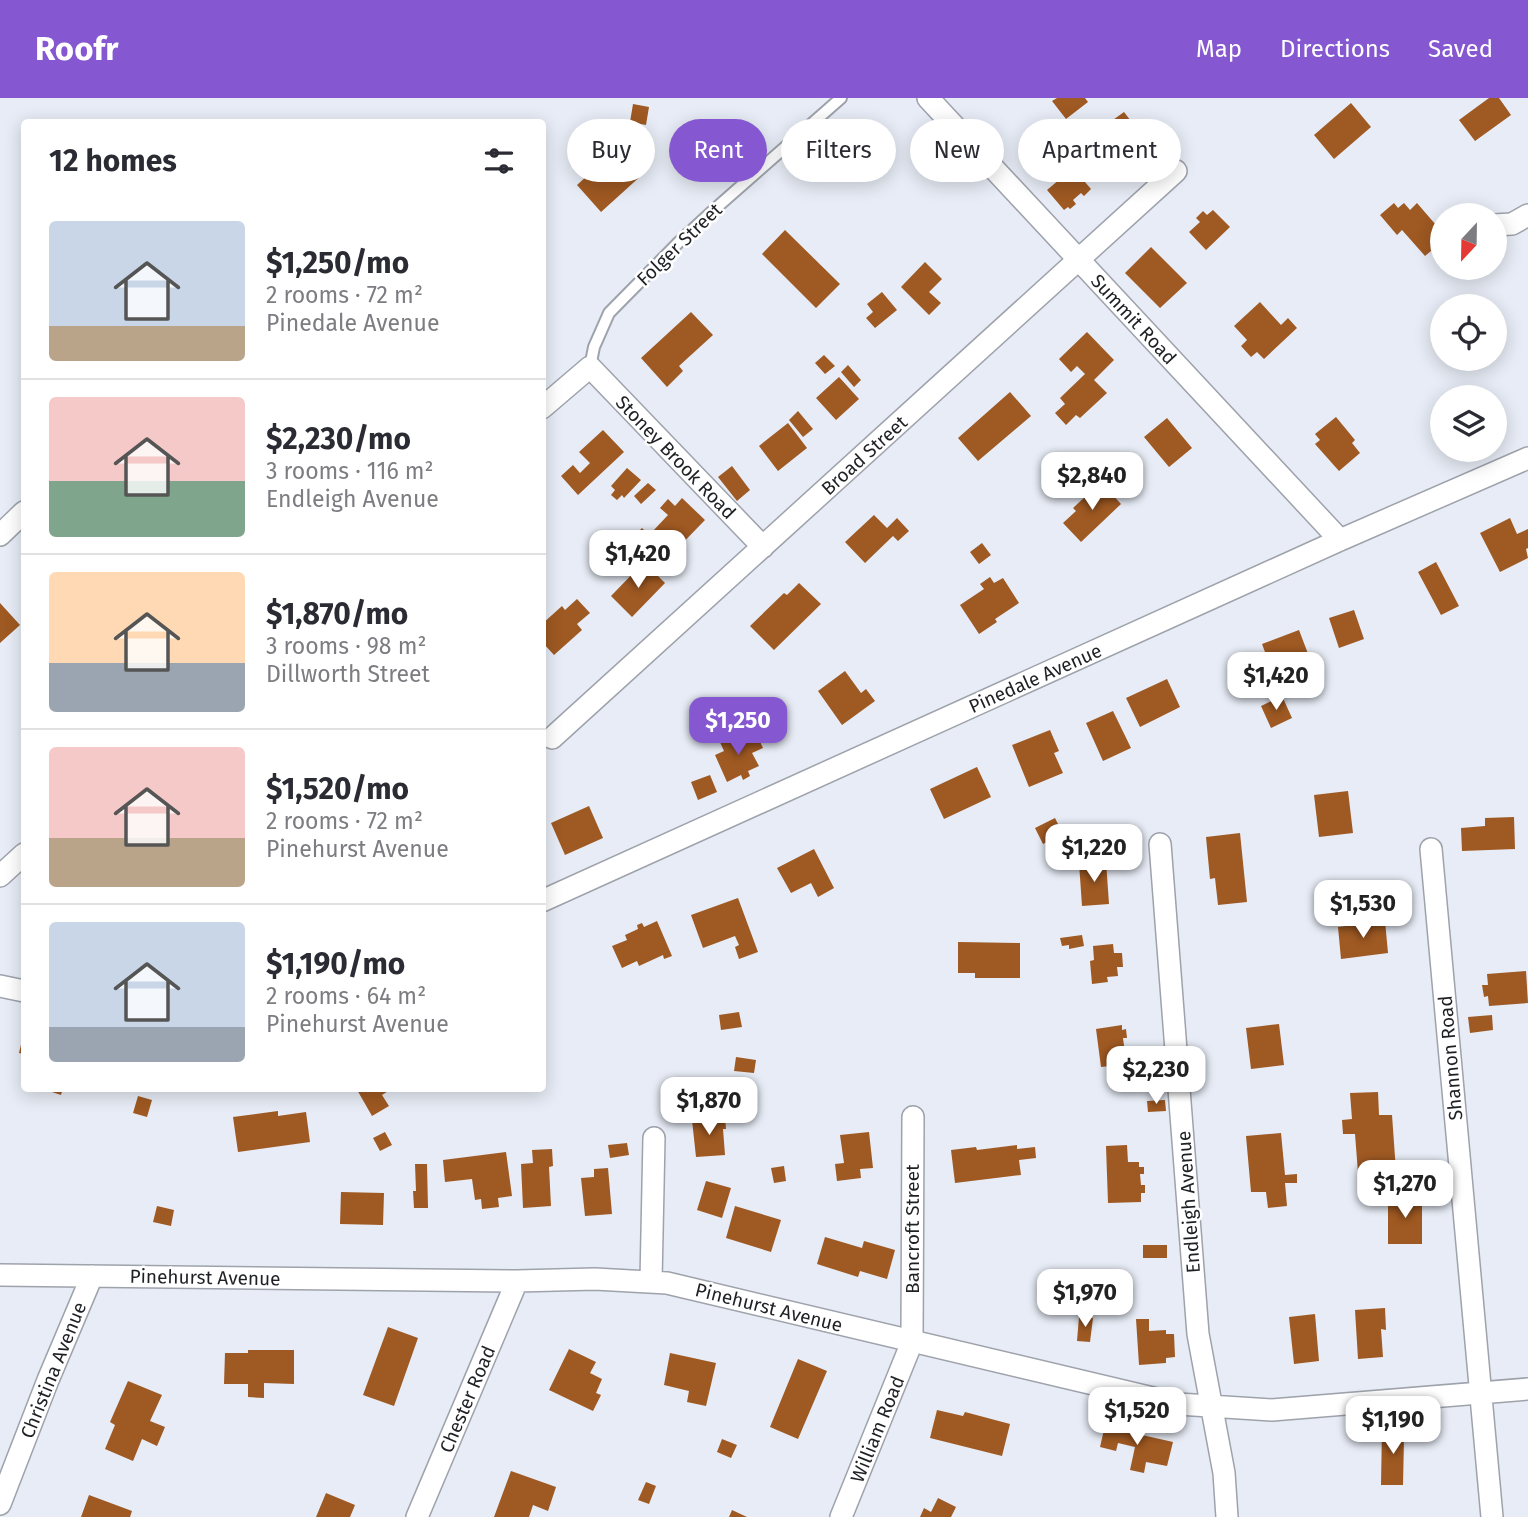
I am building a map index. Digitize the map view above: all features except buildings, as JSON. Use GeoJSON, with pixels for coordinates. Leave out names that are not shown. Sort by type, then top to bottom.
{"type":"FeatureCollection","features":[{"type":"Feature","properties":{"kind":"street","name":"Summit Road"},"geometry":{"type":"LineString","coordinates":[[928,98],[1340,540]]}},
{"type":"Feature","properties":{"kind":"street","name":"Broad Street"},"geometry":{"type":"LineString","coordinates":[[552,738],[1164,182]]}},
{"type":"Feature","properties":{"kind":"street"},"geometry":{"type":"LineString","coordinates":[[1507,224],[1528,215]]}},
{"type":"Feature","properties":{"kind":"street"},"geometry":{"type":"LineString","coordinates":[[546,405],[590,367]]}},
{"type":"Feature","properties":{"kind":"street","name":"Stoney Brook Road"},"geometry":{"type":"LineString","coordinates":[[590,367],[763,547]]}},
{"type":"Feature","properties":{"kind":"street","name":"Pinedale Avenue"},"geometry":{"type":"LineString","coordinates":[[546,899],[1340,540],[1528,458]]}},
{"type":"Feature","properties":{"kind":"street"},"geometry":{"type":"LineString","coordinates":[[0,535],[21,515]]}},
{"type":"Feature","properties":{"kind":"street","name":"Endleigh Avenue"},"geometry":{"type":"LineString","coordinates":[[1160,844],[1198,1334],[1224,1473],[1227,1517]]}},
{"type":"Feature","properties":{"kind":"street","name":"Shannon Road"},"geometry":{"type":"LineString","coordinates":[[1431,849],[1492,1517]]}},
{"type":"Feature","properties":{"kind":"street"},"geometry":{"type":"LineString","coordinates":[[0,876],[21,857]]}},
{"type":"Feature","properties":{"kind":"street"},"geometry":{"type":"LineString","coordinates":[[0,986],[21,990]]}},
{"type":"Feature","properties":{"kind":"street","name":"Bancroft Street"},"geometry":{"type":"LineString","coordinates":[[912,1342],[913,1117]]}},
{"type":"Feature","properties":{"kind":"street"},"geometry":{"type":"LineString","coordinates":[[651,1281],[654,1138]]}},
{"type":"Feature","properties":{"kind":"street","name":"Pinehurst Avenue"},"geometry":{"type":"LineString","coordinates":[[0,1275],[651,1281],[1178,1404],[1272,1410],[1528,1389]]}},
{"type":"Feature","properties":{"kind":"street","name":"Christina Avenue"},"geometry":{"type":"LineString","coordinates":[[0,1504],[92,1276]]}},
{"type":"Feature","properties":{"kind":"street","name":"Chester Road"},"geometry":{"type":"LineString","coordinates":[[417,1517],[517,1281]]}},
{"type":"Feature","properties":{"kind":"street","name":"William Road"},"geometry":{"type":"LineString","coordinates":[[841,1517],[912,1342]]}},
{"type":"Feature","properties":{"kind":"lane","name":"Folger Street"},"geometry":{"type":"LineString","coordinates":[[590,367],[594,347],[609,313],[678,243],[841,98]]}}]}
